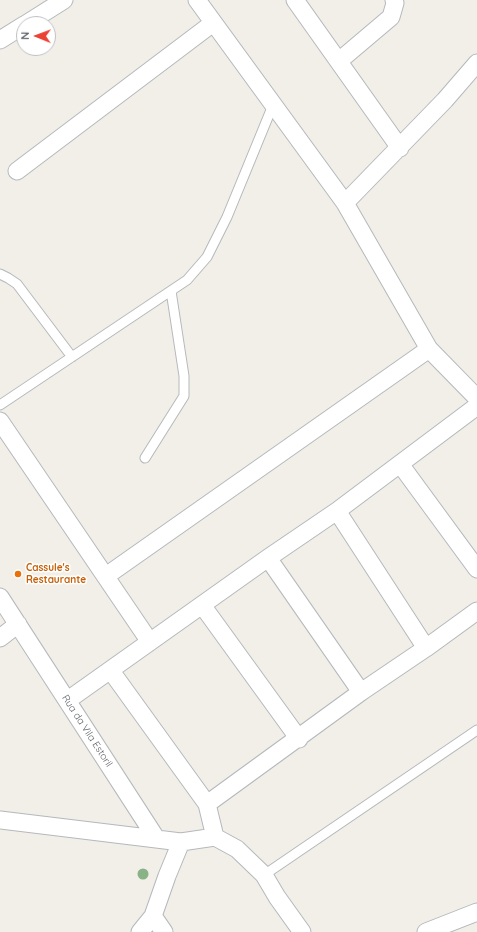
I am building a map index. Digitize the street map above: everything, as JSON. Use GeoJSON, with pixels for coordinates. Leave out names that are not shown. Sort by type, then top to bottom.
{"type":"FeatureCollection","features":[{"type":"Feature","properties":{"kind":"street"},"geometry":{"type":"LineString","coordinates":[[39,16],[64,0]]}},
{"type":"Feature","properties":{"kind":"street"},"geometry":{"type":"LineString","coordinates":[[197,0],[344,203],[429,348],[477,398]]}},
{"type":"Feature","properties":{"kind":"street"},"geometry":{"type":"LineString","coordinates":[[295,0],[400,148]]}},
{"type":"Feature","properties":{"kind":"street"},"geometry":{"type":"LineString","coordinates":[[339,62],[391,17],[395,3],[394,0]]}},
{"type":"Feature","properties":{"kind":"street"},"geometry":{"type":"LineString","coordinates":[[17,171],[213,23]]}},
{"type":"Feature","properties":{"kind":"street"},"geometry":{"type":"LineString","coordinates":[[0,40],[16,30]]}},
{"type":"Feature","properties":{"kind":"street"},"geometry":{"type":"LineString","coordinates":[[344,203],[400,148],[477,63]]}},
{"type":"Feature","properties":{"kind":"street"},"geometry":{"type":"LineString","coordinates":[[106,576],[429,348]]}},
{"type":"Feature","properties":{"kind":"street"},"geometry":{"type":"LineString","coordinates":[[68,700],[268,558],[337,511],[477,406]]}},
{"type":"Feature","properties":{"kind":"street"},"geometry":{"type":"LineString","coordinates":[[0,421],[150,642]]}},
{"type":"Feature","properties":{"kind":"street"},"geometry":{"type":"LineString","coordinates":[[400,464],[477,569]]}},
{"type":"Feature","properties":{"kind":"street"},"geometry":{"type":"LineString","coordinates":[[337,511],[426,648]]}},
{"type":"Feature","properties":{"kind":"street"},"geometry":{"type":"LineString","coordinates":[[268,558],[361,692]]}},
{"type":"Feature","properties":{"kind":"street","name":"Rua da Vila Estoril"},"geometry":{"type":"LineString","coordinates":[[0,597],[156,838]]}},
{"type":"Feature","properties":{"kind":"street"},"geometry":{"type":"LineString","coordinates":[[202,605],[298,739]]}},
{"type":"Feature","properties":{"kind":"street"},"geometry":{"type":"LineString","coordinates":[[207,804],[361,692],[477,611]]}},
{"type":"Feature","properties":{"kind":"street"},"geometry":{"type":"LineString","coordinates":[[0,638],[18,624]]}},
{"type":"Feature","properties":{"kind":"street"},"geometry":{"type":"LineString","coordinates":[[111,670],[207,804],[215,837]]}},
{"type":"Feature","properties":{"kind":"street"},"geometry":{"type":"LineString","coordinates":[[0,820],[181,842],[215,837],[237,849],[264,875],[277,897],[302,932]]}},
{"type":"Feature","properties":{"kind":"street"},"geometry":{"type":"LineString","coordinates":[[140,932],[153,916],[181,842]]}},
{"type":"Feature","properties":{"kind":"street"},"geometry":{"type":"LineString","coordinates":[[426,932],[477,912]]}},
{"type":"Feature","properties":{"kind":"street"},"geometry":{"type":"LineString","coordinates":[[153,916],[164,932]]}},
{"type":"Feature","properties":{"kind":"lane"},"geometry":{"type":"LineString","coordinates":[[0,405],[187,280],[207,256],[227,217],[273,105]]}},
{"type":"Feature","properties":{"kind":"lane"},"geometry":{"type":"LineString","coordinates":[[0,274],[17,284],[72,357]]}},
{"type":"Feature","properties":{"kind":"lane"},"geometry":{"type":"LineString","coordinates":[[146,458],[184,396],[184,376],[171,291]]}},
{"type":"Feature","properties":{"kind":"lane"},"geometry":{"type":"LineString","coordinates":[[264,875],[477,730]]}},
{"type":"Feature","properties":{"kind":"place","name":"Cassule's Restaurante"},"geometry":{"type":"Point","coordinates":[18,574]}}]}
